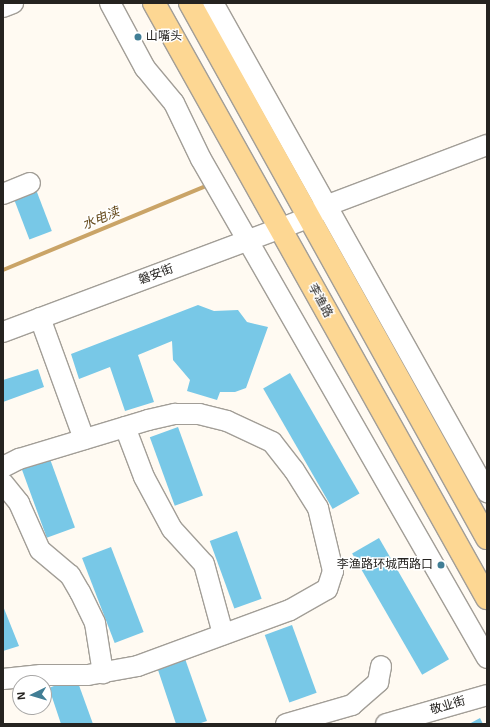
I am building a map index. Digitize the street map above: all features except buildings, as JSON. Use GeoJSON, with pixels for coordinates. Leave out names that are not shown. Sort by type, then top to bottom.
{"type":"FeatureCollection","features":[{"type":"Feature","properties":{"kind":"main road","name":"李渔路"},"geometry":{"type":"LineString","coordinates":[[154,3],[279,229],[487,598]]}},
{"type":"Feature","properties":{"kind":"main road"},"geometry":{"type":"LineString","coordinates":[[190,3],[487,538]]}},
{"type":"Feature","properties":{"kind":"street"},"geometry":{"type":"LineString","coordinates":[[3,7],[13,3]]}},
{"type":"Feature","properties":{"kind":"street"},"geometry":{"type":"LineString","coordinates":[[110,3],[145,68],[174,103],[201,159],[249,240],[487,658]]}},
{"type":"Feature","properties":{"kind":"street"},"geometry":{"type":"LineString","coordinates":[[213,3],[328,205],[487,492]]}},
{"type":"Feature","properties":{"kind":"street","name":"磐安街"},"geometry":{"type":"LineString","coordinates":[[3,332],[308,218],[328,205],[487,145]]}},
{"type":"Feature","properties":{"kind":"street"},"geometry":{"type":"LineString","coordinates":[[3,194],[30,183]]}},
{"type":"Feature","properties":{"kind":"street"},"geometry":{"type":"LineString","coordinates":[[40,318],[84,439]]}},
{"type":"Feature","properties":{"kind":"street"},"geometry":{"type":"LineString","coordinates":[[3,467],[19,459],[125,427],[175,414],[199,414],[248,429],[272,442],[318,508],[333,571],[327,589],[290,610],[138,666],[103,673],[3,679]]}},
{"type":"Feature","properties":{"kind":"street"},"geometry":{"type":"LineString","coordinates":[[125,427],[144,477],[172,529],[204,564],[223,634]]}},
{"type":"Feature","properties":{"kind":"street"},"geometry":{"type":"LineString","coordinates":[[3,483],[19,503],[40,550],[70,575],[80,592],[95,623],[103,673]]}},
{"type":"Feature","properties":{"kind":"street"},"geometry":{"type":"LineString","coordinates":[[286,724],[352,704],[378,682],[381,666]]}},
{"type":"Feature","properties":{"kind":"street","name":"敬业街"},"geometry":{"type":"LineString","coordinates":[[386,724],[485,699]]}},
{"type":"Feature","properties":{"kind":"waterway","name":"水电渎"},"geometry":{"type":"LineString","coordinates":[[3,270],[206,186]]}},
{"type":"Feature","properties":{"kind":"place","name":"山嘴头"},"geometry":{"type":"Point","coordinates":[138,37]}},
{"type":"Feature","properties":{"kind":"place","name":"李渔路环城西路口"},"geometry":{"type":"Point","coordinates":[441,565]}}]}
